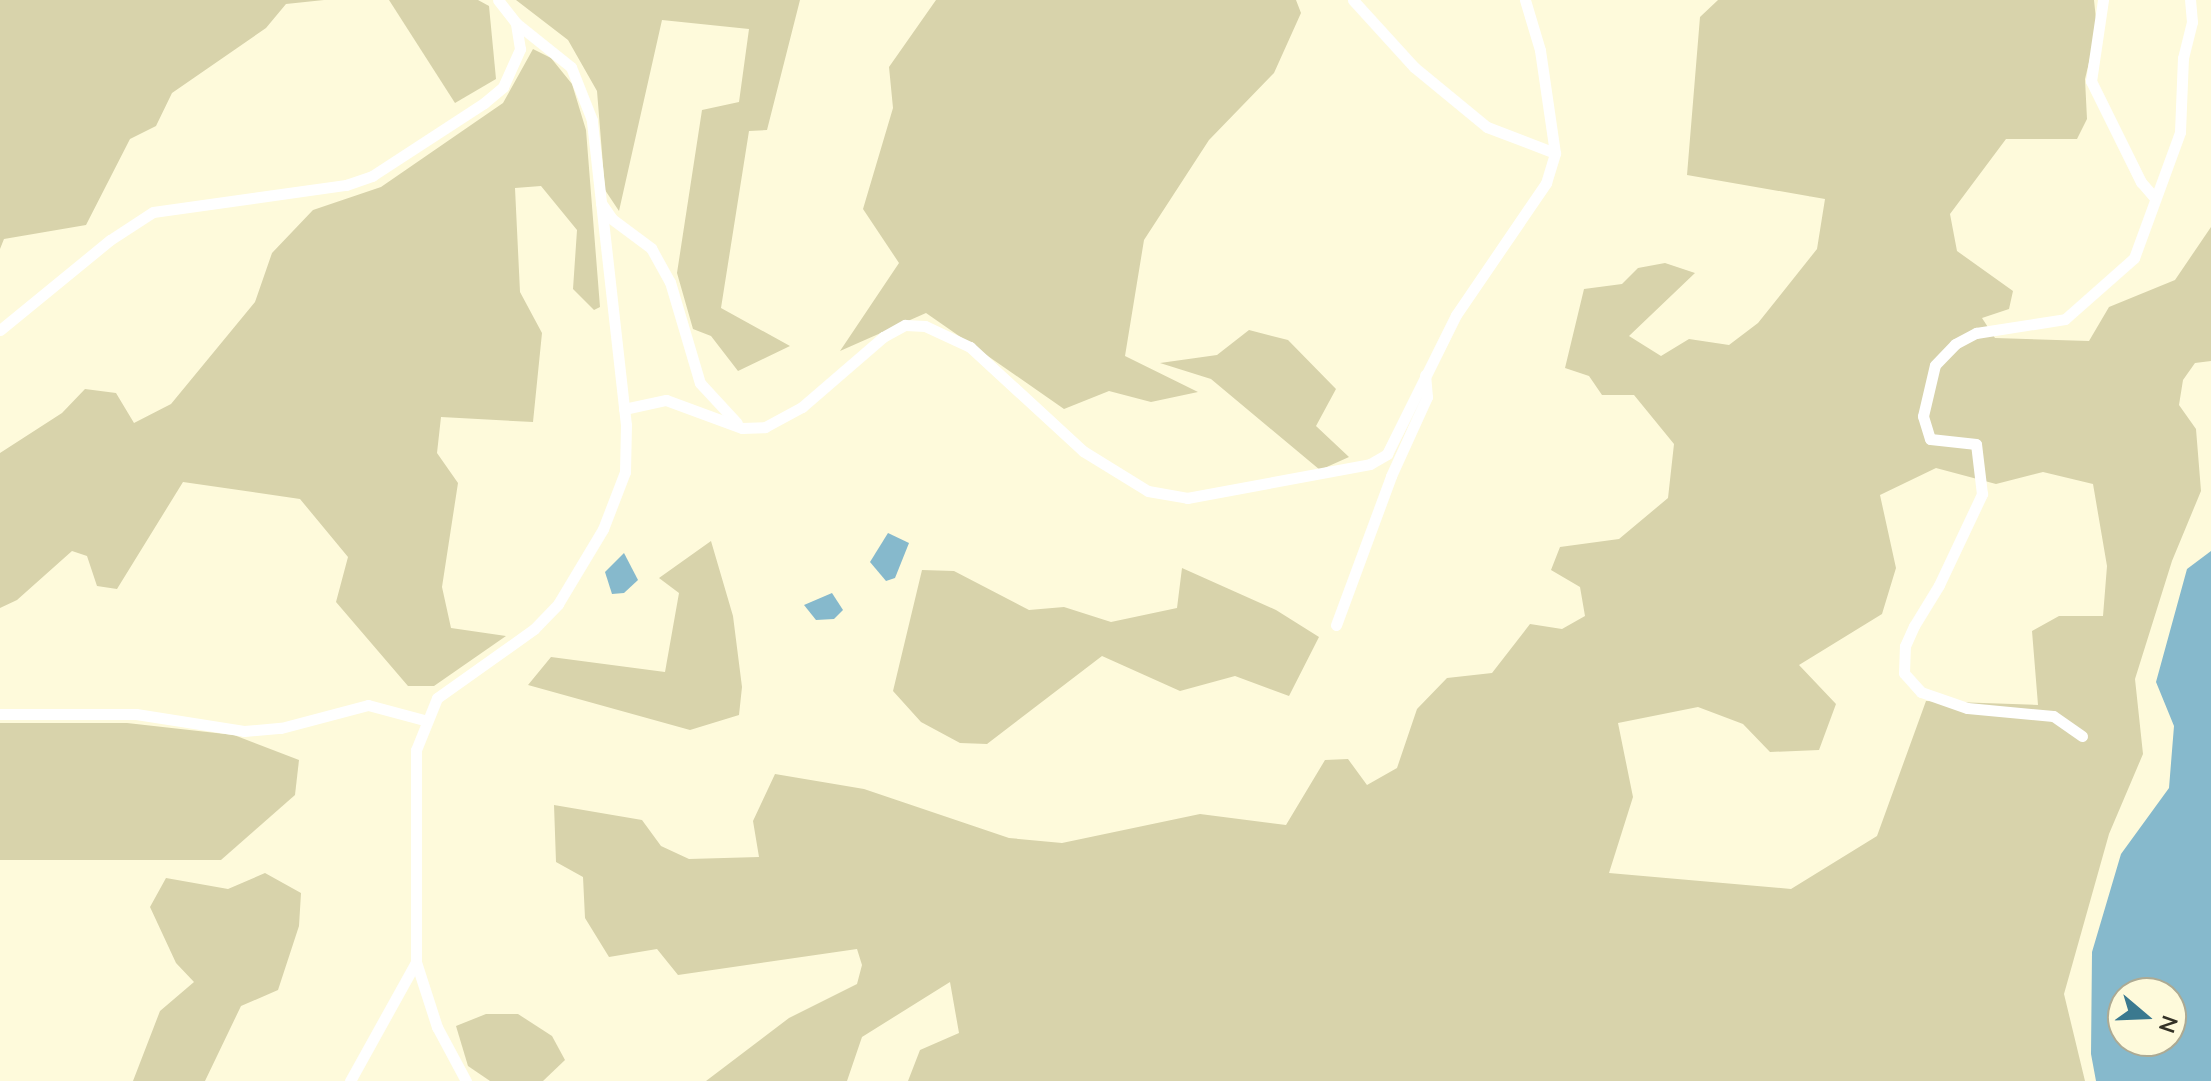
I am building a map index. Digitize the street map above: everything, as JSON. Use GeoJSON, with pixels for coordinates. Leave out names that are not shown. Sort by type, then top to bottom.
{"type":"FeatureCollection","features":[{"type":"Feature","properties":{"kind":"street"},"geometry":{"type":"LineString","coordinates":[[466,1081],[437,1027],[416,962],[416,750],[424,720],[437,698],[462,676],[534,629],[579,575],[625,472],[624,409],[585,91],[571,67],[516,23],[498,0]]}},
{"type":"Feature","properties":{"kind":"street"},"geometry":{"type":"LineString","coordinates":[[1353,0],[1414,67],[1487,127],[1555,153]]}},
{"type":"Feature","properties":{"kind":"street"},"geometry":{"type":"LineString","coordinates":[[624,409],[666,400],[742,428],[785,419],[883,337],[905,325],[925,326],[970,347],[1111,473],[1148,491],[1187,498],[1370,464],[1387,454],[1425,370],[1456,315],[1524,219],[1555,153],[1540,50],[1525,0]]}},
{"type":"Feature","properties":{"kind":"street"},"geometry":{"type":"LineString","coordinates":[[2103,0],[2091,81],[2141,182],[2154,197]]}},
{"type":"Feature","properties":{"kind":"street"},"geometry":{"type":"LineString","coordinates":[[2082,736],[2053,716],[1967,708],[1921,692],[1904,673],[1905,646],[1939,585],[1982,494],[1976,444],[1930,439],[1923,416],[1935,365],[1955,344],[1976,333],[2065,319],[2100,293],[2134,258],[2180,132],[2190,0]]}},
{"type":"Feature","properties":{"kind":"street"},"geometry":{"type":"LineString","coordinates":[[0,330],[110,240],[153,212],[346,185],[372,176],[503,87],[520,49],[516,23]]}},
{"type":"Feature","properties":{"kind":"street"},"geometry":{"type":"LineString","coordinates":[[601,203],[612,219],[651,248],[670,282],[700,383],[742,428]]}},
{"type":"Feature","properties":{"kind":"street"},"geometry":{"type":"LineString","coordinates":[[1336,625],[1391,476],[1427,397],[1425,370]]}},
{"type":"Feature","properties":{"kind":"street"},"geometry":{"type":"LineString","coordinates":[[0,714],[136,714],[244,731],[281,728],[368,705],[424,720]]}},
{"type":"Feature","properties":{"kind":"street"},"geometry":{"type":"LineString","coordinates":[[350,1081],[416,962]]}},
{"type":"Feature","properties":{"kind":"shaded area"},"geometry":{"type":"Polygon","coordinates":[[[0,0],[324,0],[286,4],[266,28],[172,93],[156,126],[130,139],[86,225],[4,239],[0,249],[0,0]]]}},
{"type":"Feature","properties":{"kind":"shaded area"},"geometry":{"type":"Polygon","coordinates":[[[389,0],[478,0],[489,6],[496,79],[455,103],[389,0]]]}},
{"type":"Feature","properties":{"kind":"shaded area"},"geometry":{"type":"Polygon","coordinates":[[[516,0],[800,0],[767,130],[749,131],[721,308],[790,346],[738,371],[711,336],[693,329],[677,273],[702,110],[739,102],[749,29],[662,20],[619,211],[605,190],[597,91],[568,40],[516,0]]]}},
{"type":"Feature","properties":{"kind":"shaded area"},"geometry":{"type":"Polygon","coordinates":[[[936,0],[1296,0],[1301,13],[1274,73],[1209,140],[1144,240],[1125,356],[1198,392],[1151,402],[1109,391],[1064,409],[926,313],[840,351],[899,263],[863,209],[893,108],[889,67],[936,0]]]}},
{"type":"Feature","properties":{"kind":"shaded area"},"geometry":{"type":"Polygon","coordinates":[[[1718,0],[2094,0],[2097,29],[2085,79],[2087,119],[2077,139],[2006,139],[1950,214],[1957,251],[2013,291],[2009,309],[1982,318],[1995,338],[2089,341],[2109,307],[2175,280],[2211,227],[2211,361],[2195,363],[2183,380],[2179,405],[2196,429],[2201,491],[2172,561],[2135,679],[2143,754],[2109,834],[2064,994],[2085,1081],[908,1081],[920,1050],[959,1033],[950,982],[862,1037],[847,1081],[706,1081],[789,1018],[857,984],[862,965],[857,949],[678,975],[657,949],[609,957],[585,918],[583,877],[556,862],[554,805],[642,820],[661,846],[689,859],[759,857],[753,821],[775,774],[864,789],[1009,838],[1062,843],[1200,814],[1286,825],[1325,760],[1348,759],[1367,785],[1397,768],[1417,709],[1447,678],[1492,673],[1530,624],[1562,629],[1585,616],[1580,587],[1551,570],[1560,547],[1619,539],[1668,498],[1674,444],[1634,395],[1602,395],[1589,376],[1565,368],[1584,289],[1622,284],[1638,268],[1665,263],[1695,273],[1629,336],[1661,356],[1689,339],[1729,345],[1758,323],[1817,249],[1825,199],[1687,175],[1700,17],[1718,0]],[[1936,468],[1880,495],[1896,568],[1882,614],[1799,665],[1836,704],[1819,750],[1770,752],[1743,724],[1698,707],[1618,723],[1633,797],[1609,873],[1791,889],[1877,836],[1926,701],[2038,705],[2032,631],[2059,616],[2103,616],[2107,566],[2093,484],[2043,472],[1996,484],[1936,468]]]}},
{"type":"Feature","properties":{"kind":"shaded area"},"geometry":{"type":"Polygon","coordinates":[[[533,49],[551,58],[572,84],[586,130],[600,307],[594,310],[573,289],[577,230],[541,186],[515,188],[520,292],[542,333],[533,422],[441,417],[437,453],[458,483],[442,587],[451,628],[506,636],[434,686],[408,686],[336,602],[348,557],[300,499],[183,482],[117,589],[97,586],[87,556],[72,551],[17,600],[0,608],[0,453],[62,413],[85,389],[116,393],[134,423],[171,404],[255,302],[272,253],[313,210],[381,187],[503,103],[533,49]]]}},
{"type":"Feature","properties":{"kind":"shaded area"},"geometry":{"type":"Polygon","coordinates":[[[1249,330],[1288,340],[1336,389],[1316,426],[1349,457],[1320,470],[1211,379],[1160,363],[1217,355],[1249,330]]]}},
{"type":"Feature","properties":{"kind":"shaded area"},"geometry":{"type":"Polygon","coordinates":[[[711,541],[733,616],[742,687],[739,715],[690,730],[528,685],[551,657],[665,672],[679,593],[659,578],[711,541]]]}},
{"type":"Feature","properties":{"kind":"shaded area"},"geometry":{"type":"Polygon","coordinates":[[[1182,568],[1276,610],[1319,637],[1289,696],[1235,676],[1180,691],[1102,656],[987,744],[960,743],[921,722],[893,691],[922,570],[954,571],[1029,610],[1064,607],[1111,622],[1177,608],[1182,568]]]}},
{"type":"Feature","properties":{"kind":"shaded area"},"geometry":{"type":"Polygon","coordinates":[[[0,723],[127,723],[234,735],[299,760],[295,795],[221,860],[0,860],[0,723]]]}},
{"type":"Feature","properties":{"kind":"shaded area"},"geometry":{"type":"Polygon","coordinates":[[[265,873],[301,893],[299,926],[278,990],[241,1006],[205,1081],[133,1081],[160,1011],[194,982],[176,963],[150,907],[166,878],[228,889],[265,873]]]}},
{"type":"Feature","properties":{"kind":"shaded area"},"geometry":{"type":"Polygon","coordinates":[[[486,1014],[518,1014],[552,1036],[565,1060],[543,1081],[490,1081],[468,1066],[456,1026],[486,1014]]]}},
{"type":"Feature","properties":{"kind":"water"},"geometry":{"type":"Polygon","coordinates":[[[888,533],[909,543],[895,578],[886,581],[870,562],[888,533]]]}},
{"type":"Feature","properties":{"kind":"water"},"geometry":{"type":"Polygon","coordinates":[[[2211,551],[2211,1081],[2096,1081],[2091,1054],[2092,952],[2121,854],[2169,788],[2174,726],[2156,682],[2187,569],[2211,551]]]}},
{"type":"Feature","properties":{"kind":"water"},"geometry":{"type":"Polygon","coordinates":[[[624,553],[638,580],[624,593],[612,594],[605,572],[624,553]]]}},
{"type":"Feature","properties":{"kind":"water"},"geometry":{"type":"Polygon","coordinates":[[[832,593],[843,610],[834,619],[816,620],[804,605],[832,593]]]}}]}
